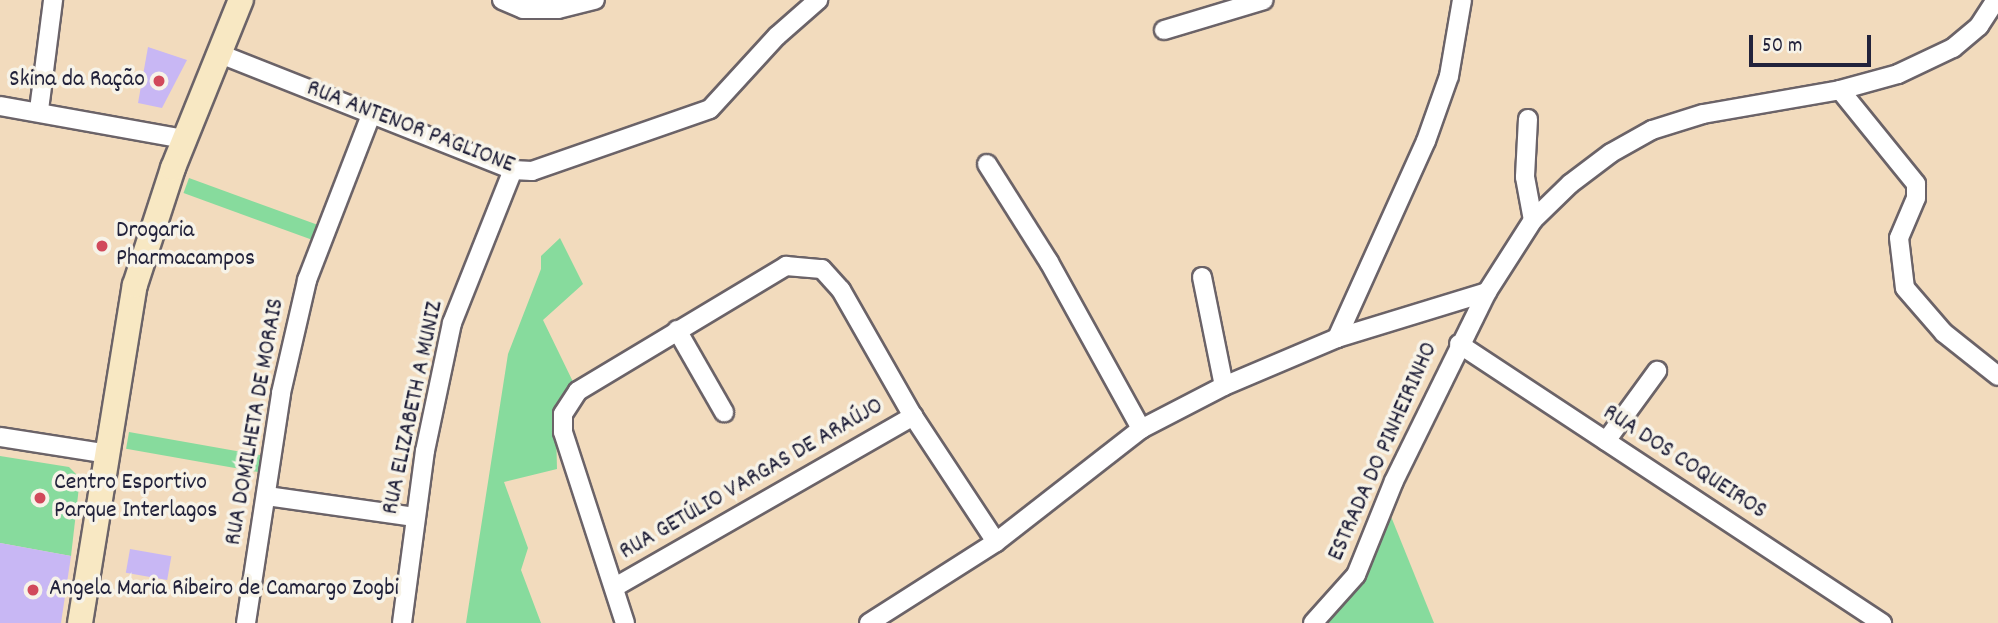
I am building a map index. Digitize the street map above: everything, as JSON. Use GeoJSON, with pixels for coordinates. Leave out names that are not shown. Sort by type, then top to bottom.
{"type":"FeatureCollection","features":[{"type":"Feature","properties":{"kind":"main road"},"geometry":{"type":"LineString","coordinates":[[80,623],[135,285],[184,139],[241,0]]}},
{"type":"Feature","properties":{"kind":"street"},"geometry":{"type":"LineString","coordinates":[[39,110],[53,0]]}},
{"type":"Feature","properties":{"kind":"street"},"geometry":{"type":"LineString","coordinates":[[502,0],[523,9],[558,9],[595,0]]}},
{"type":"Feature","properties":{"kind":"street","name":"RUA ANTENOR PAGLIONE"},"geometry":{"type":"LineString","coordinates":[[220,54],[513,170],[532,171],[574,159],[710,109],[777,36],[818,0]]}},
{"type":"Feature","properties":{"kind":"street"},"geometry":{"type":"LineString","coordinates":[[1164,30],[1264,0]]}},
{"type":"Feature","properties":{"kind":"street"},"geometry":{"type":"LineString","coordinates":[[1337,338],[1430,128],[1449,76],[1462,0]]}},
{"type":"Feature","properties":{"kind":"street","name":"ESTRADA DO PINHEIRINHO"},"geometry":{"type":"LineString","coordinates":[[1313,623],[1356,575],[1459,344],[1532,220],[1611,153],[1652,130],[1703,114],[1840,90],[1898,74],[1954,48],[1979,26],[1996,0]]}},
{"type":"Feature","properties":{"kind":"street"},"geometry":{"type":"LineString","coordinates":[[1840,90],[1916,184],[1916,198],[1899,238],[1905,288],[1944,333],[1998,376]]}},
{"type":"Feature","properties":{"kind":"street"},"geometry":{"type":"LineString","coordinates":[[0,106],[39,110],[184,139]]}},
{"type":"Feature","properties":{"kind":"street","name":"RUA DOMILHETA DE MORAIS"},"geometry":{"type":"LineString","coordinates":[[246,623],[281,393],[307,280],[371,115]]}},
{"type":"Feature","properties":{"kind":"street"},"geometry":{"type":"LineString","coordinates":[[1528,119],[1525,177],[1532,220]]}},
{"type":"Feature","properties":{"kind":"street"},"geometry":{"type":"LineString","coordinates":[[987,164],[1049,262],[1141,429]]}},
{"type":"Feature","properties":{"kind":"street","name":"RUA ELIZABETH A MUNIZ"},"geometry":{"type":"LineString","coordinates":[[402,623],[415,517],[452,323],[513,170]]}},
{"type":"Feature","properties":{"kind":"street"},"geometry":{"type":"LineString","coordinates":[[625,623],[563,432],[564,414],[578,391],[771,271],[799,264],[822,269],[841,290],[913,416],[996,542]]}},
{"type":"Feature","properties":{"kind":"street"},"geometry":{"type":"LineString","coordinates":[[1202,277],[1224,386]]}},
{"type":"Feature","properties":{"kind":"street"},"geometry":{"type":"LineString","coordinates":[[869,623],[996,542],[1141,429],[1224,386],[1337,338],[1488,292]]}},
{"type":"Feature","properties":{"kind":"street"},"geometry":{"type":"LineString","coordinates":[[677,330],[724,412]]}},
{"type":"Feature","properties":{"kind":"street","name":"RUA DOS COQUEIROS"},"geometry":{"type":"LineString","coordinates":[[1459,344],[1882,623]]}},
{"type":"Feature","properties":{"kind":"street"},"geometry":{"type":"LineString","coordinates":[[1606,441],[1657,372]]}},
{"type":"Feature","properties":{"kind":"street","name":"RUA GETÚLIO VARGAS DE ARAÚJO"},"geometry":{"type":"LineString","coordinates":[[615,587],[913,416]]}},
{"type":"Feature","properties":{"kind":"street"},"geometry":{"type":"LineString","coordinates":[[0,437],[108,454]]}},
{"type":"Feature","properties":{"kind":"street"},"geometry":{"type":"LineString","coordinates":[[267,496],[415,517]]}},
{"type":"Feature","properties":{"kind":"green space"},"geometry":{"type":"Polygon","coordinates":[[[189,178],[324,227],[319,242],[184,193],[189,178]]]}},
{"type":"Feature","properties":{"kind":"green space"},"geometry":{"type":"Polygon","coordinates":[[[560,238],[583,284],[543,320],[576,388],[556,428],[557,469],[504,482],[528,548],[521,570],[541,623],[466,623],[508,354],[541,269],[541,256],[560,238]]]}},
{"type":"Feature","properties":{"kind":"green space"},"geometry":{"type":"Polygon","coordinates":[[[129,432],[272,457],[269,474],[126,449],[129,432]]]}},
{"type":"Feature","properties":{"kind":"green space","name":"Centro Esportivo Parque Interlagos"},"geometry":{"type":"Polygon","coordinates":[[[0,456],[69,467],[80,478],[71,556],[0,543],[0,456]]]}},
{"type":"Feature","properties":{"kind":"green space"},"geometry":{"type":"Polygon","coordinates":[[[1390,514],[1434,623],[1321,623],[1390,514]]]}},
{"type":"Feature","properties":{"kind":"building","name":"Skina da Ração"},"geometry":{"type":"Polygon","coordinates":[[[148,47],[187,60],[162,108],[138,103],[148,47]]]}},
{"type":"Feature","properties":{"kind":"building","name":"Angela Maria Ribeiro de Camargo Zogbi"},"geometry":{"type":"Polygon","coordinates":[[[0,543],[71,556],[61,623],[0,623],[0,543]]]}},
{"type":"Feature","properties":{"kind":"building"},"geometry":{"type":"Polygon","coordinates":[[[130,549],[171,556],[167,580],[126,573],[130,549]]]}},
{"type":"Feature","properties":{"kind":"place","name":"Skina da Ração"},"geometry":{"type":"Point","coordinates":[159,81]}},
{"type":"Feature","properties":{"kind":"place","name":"Drogaria Pharmacampos"},"geometry":{"type":"Point","coordinates":[102,246]}},
{"type":"Feature","properties":{"kind":"place","name":"Centro Esportivo Parque Interlagos"},"geometry":{"type":"Point","coordinates":[40,498]}},
{"type":"Feature","properties":{"kind":"place","name":"Angela Maria Ribeiro de Camargo Zogbi"},"geometry":{"type":"Point","coordinates":[33,590]}}]}
